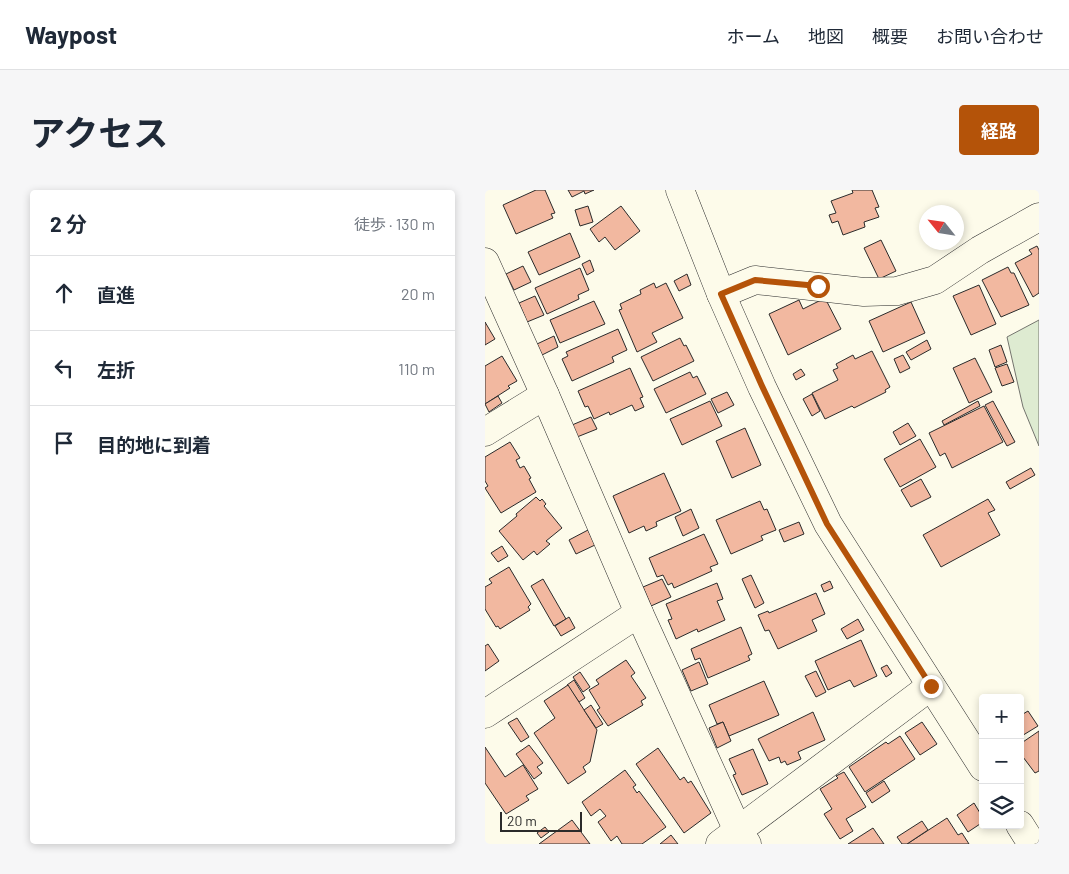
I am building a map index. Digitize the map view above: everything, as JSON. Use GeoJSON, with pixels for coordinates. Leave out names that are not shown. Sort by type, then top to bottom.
{"type":"FeatureCollection","features":[{"type":"Feature","properties":{"kind":"street"},"geometry":{"type":"LineString","coordinates":[[680,190],[721,294],[827,524],[979,761]]}},
{"type":"Feature","properties":{"kind":"street"},"geometry":{"type":"LineString","coordinates":[[721,294],[755,280],[864,292],[897,291],[935,280],[980,250],[1039,217]]}},
{"type":"Feature","properties":{"kind":"street"},"geometry":{"type":"LineString","coordinates":[[485,262],[545,395],[735,840],[931,686]]}},
{"type":"Feature","properties":{"kind":"street"},"geometry":{"type":"LineString","coordinates":[[485,432],[545,395]]}},
{"type":"Feature","properties":{"kind":"street"},"geometry":{"type":"LineString","coordinates":[[485,714],[639,613]]}},
{"type":"Feature","properties":{"kind":"street"},"geometry":{"type":"LineString","coordinates":[[1023,829],[1032,844]]}},
{"type":"Feature","properties":{"kind":"green space"},"geometry":{"type":"Polygon","coordinates":[[[1039,320],[1039,446],[1023,407],[1007,337],[1039,320]]]}},
{"type":"Feature","properties":{"kind":"building"},"geometry":{"type":"Polygon","coordinates":[[[536,190],[545,190],[555,213],[551,214],[553,218],[516,234],[503,205],[536,190]]]}},
{"type":"Feature","properties":{"kind":"building"},"geometry":{"type":"Polygon","coordinates":[[[568,190],[594,190],[585,194],[584,191],[572,197],[568,190]]]}},
{"type":"Feature","properties":{"kind":"building"},"geometry":{"type":"Polygon","coordinates":[[[852,190],[872,190],[879,207],[875,208],[879,217],[864,222],[865,227],[843,235],[838,221],[832,223],[829,215],[836,213],[831,201],[853,193],[852,190]]]}},
{"type":"Feature","properties":{"kind":"building"},"geometry":{"type":"Polygon","coordinates":[[[588,206],[593,222],[580,226],[575,210],[588,206]]]}},
{"type":"Feature","properties":{"kind":"building"},"geometry":{"type":"Polygon","coordinates":[[[621,206],[640,231],[615,250],[605,237],[599,242],[590,229],[621,206]]]}},
{"type":"Feature","properties":{"kind":"building"},"geometry":{"type":"Polygon","coordinates":[[[570,233],[580,257],[539,275],[528,252],[570,233]]]}},
{"type":"Feature","properties":{"kind":"building"},"geometry":{"type":"Polygon","coordinates":[[[881,240],[896,271],[879,279],[864,248],[881,240]]]}},
{"type":"Feature","properties":{"kind":"building"},"geometry":{"type":"Polygon","coordinates":[[[1037,246],[1039,250],[1039,293],[1033,297],[1015,263],[1032,254],[1029,250],[1037,246]]]}},
{"type":"Feature","properties":{"kind":"building"},"geometry":{"type":"Polygon","coordinates":[[[590,260],[594,271],[587,275],[582,264],[590,260]]]}},
{"type":"Feature","properties":{"kind":"building"},"geometry":{"type":"Polygon","coordinates":[[[523,266],[531,282],[514,290],[506,274],[523,266]]]}},
{"type":"Feature","properties":{"kind":"building"},"geometry":{"type":"Polygon","coordinates":[[[1008,267],[1011,273],[1014,273],[1029,305],[1001,317],[982,280],[1008,267]]]}},
{"type":"Feature","properties":{"kind":"building"},"geometry":{"type":"Polygon","coordinates":[[[580,268],[589,290],[578,295],[579,299],[547,314],[535,288],[580,268]]]}},
{"type":"Feature","properties":{"kind":"building"},"geometry":{"type":"Polygon","coordinates":[[[687,274],[691,285],[679,291],[674,281],[687,274]]]}},
{"type":"Feature","properties":{"kind":"building"},"geometry":{"type":"Polygon","coordinates":[[[654,283],[656,288],[666,283],[683,318],[652,333],[657,342],[637,352],[619,310],[622,309],[620,304],[641,294],[640,290],[654,283]]]}},
{"type":"Feature","properties":{"kind":"building"},"geometry":{"type":"Polygon","coordinates":[[[979,285],[996,324],[971,335],[953,296],[979,285]]]}},
{"type":"Feature","properties":{"kind":"building"},"geometry":{"type":"Polygon","coordinates":[[[535,296],[544,315],[527,322],[519,303],[535,296]]]}},
{"type":"Feature","properties":{"kind":"building"},"geometry":{"type":"Polygon","coordinates":[[[825,298],[841,329],[788,355],[769,314],[799,300],[803,309],[825,298]]]}},
{"type":"Feature","properties":{"kind":"building"},"geometry":{"type":"Polygon","coordinates":[[[594,301],[605,324],[560,343],[550,320],[594,301]]]}},
{"type":"Feature","properties":{"kind":"building"},"geometry":{"type":"Polygon","coordinates":[[[911,302],[925,333],[883,352],[869,321],[911,302]]]}},
{"type":"Feature","properties":{"kind":"building"},"geometry":{"type":"Polygon","coordinates":[[[485,322],[495,339],[485,345],[485,322]]]}},
{"type":"Feature","properties":{"kind":"building"},"geometry":{"type":"Polygon","coordinates":[[[618,329],[627,350],[612,357],[614,362],[572,381],[562,359],[568,356],[566,352],[618,329]]]}},
{"type":"Feature","properties":{"kind":"building"},"geometry":{"type":"Polygon","coordinates":[[[554,336],[558,347],[542,355],[537,344],[554,336]]]}},
{"type":"Feature","properties":{"kind":"building"},"geometry":{"type":"Polygon","coordinates":[[[680,338],[694,361],[653,381],[641,357],[680,338]]]}},
{"type":"Feature","properties":{"kind":"building"},"geometry":{"type":"Polygon","coordinates":[[[927,340],[931,349],[911,360],[906,352],[927,340]]]}},
{"type":"Feature","properties":{"kind":"building"},"geometry":{"type":"Polygon","coordinates":[[[1001,345],[1007,362],[995,367],[989,350],[1001,345]]]}},
{"type":"Feature","properties":{"kind":"building"},"geometry":{"type":"Polygon","coordinates":[[[872,351],[890,387],[885,390],[886,392],[854,408],[852,406],[825,419],[812,393],[838,380],[833,370],[838,368],[836,364],[853,355],[855,359],[872,351]]]}},
{"type":"Feature","properties":{"kind":"building"},"geometry":{"type":"Polygon","coordinates":[[[903,355],[910,368],[900,373],[894,359],[903,355]]]}},
{"type":"Feature","properties":{"kind":"building"},"geometry":{"type":"Polygon","coordinates":[[[502,356],[517,381],[508,386],[510,388],[485,404],[485,366],[502,356]]]}},
{"type":"Feature","properties":{"kind":"building"},"geometry":{"type":"Polygon","coordinates":[[[975,358],[992,392],[969,403],[953,368],[975,358]]]}},
{"type":"Feature","properties":{"kind":"building"},"geometry":{"type":"Polygon","coordinates":[[[1007,364],[1014,382],[1002,386],[995,368],[1007,364]]]}},
{"type":"Feature","properties":{"kind":"building"},"geometry":{"type":"Polygon","coordinates":[[[630,368],[643,397],[640,398],[644,407],[635,411],[632,405],[610,415],[609,412],[594,419],[588,406],[585,407],[578,391],[630,368]]]}},
{"type":"Feature","properties":{"kind":"building"},"geometry":{"type":"Polygon","coordinates":[[[801,369],[805,375],[796,380],[793,374],[801,369]]]}},
{"type":"Feature","properties":{"kind":"building"},"geometry":{"type":"Polygon","coordinates":[[[690,372],[693,378],[697,376],[706,394],[666,413],[654,389],[690,372]]]}},
{"type":"Feature","properties":{"kind":"building"},"geometry":{"type":"Polygon","coordinates":[[[727,392],[734,405],[718,413],[711,399],[727,392]]]}},
{"type":"Feature","properties":{"kind":"building"},"geometry":{"type":"Polygon","coordinates":[[[812,394],[820,411],[812,416],[803,399],[812,394]]]}},
{"type":"Feature","properties":{"kind":"building"},"geometry":{"type":"Polygon","coordinates":[[[498,396],[502,403],[489,412],[485,404],[498,396]]]}},
{"type":"Feature","properties":{"kind":"building"},"geometry":{"type":"Polygon","coordinates":[[[710,401],[722,426],[682,445],[670,419],[710,401]]]}},
{"type":"Feature","properties":{"kind":"building"},"geometry":{"type":"Polygon","coordinates":[[[978,401],[980,406],[944,425],[942,421],[978,401]]]}},
{"type":"Feature","properties":{"kind":"building"},"geometry":{"type":"Polygon","coordinates":[[[993,401],[1015,442],[1007,446],[985,405],[993,401]]]}},
{"type":"Feature","properties":{"kind":"building"},"geometry":{"type":"Polygon","coordinates":[[[984,406],[1003,442],[952,468],[945,453],[940,456],[929,433],[984,406]]]}},
{"type":"Feature","properties":{"kind":"building"},"geometry":{"type":"Polygon","coordinates":[[[591,417],[597,429],[577,437],[572,425],[591,417]]]}},
{"type":"Feature","properties":{"kind":"building"},"geometry":{"type":"Polygon","coordinates":[[[908,423],[916,436],[900,445],[893,432],[908,423]]]}},
{"type":"Feature","properties":{"kind":"building"},"geometry":{"type":"Polygon","coordinates":[[[745,428],[761,465],[732,478],[716,441],[745,428]]]}},
{"type":"Feature","properties":{"kind":"building"},"geometry":{"type":"Polygon","coordinates":[[[920,439],[936,467],[900,487],[884,459],[920,439]]]}},
{"type":"Feature","properties":{"kind":"building"},"geometry":{"type":"Polygon","coordinates":[[[510,442],[520,458],[516,460],[520,468],[524,466],[536,492],[501,513],[485,488],[488,486],[485,481],[485,457],[510,442]]]}},
{"type":"Feature","properties":{"kind":"building"},"geometry":{"type":"Polygon","coordinates":[[[1031,468],[1035,475],[1010,489],[1006,482],[1031,468]]]}},
{"type":"Feature","properties":{"kind":"building"},"geometry":{"type":"Polygon","coordinates":[[[664,473],[681,511],[656,522],[657,526],[646,531],[644,526],[629,533],[613,496],[664,473]]]}},
{"type":"Feature","properties":{"kind":"building"},"geometry":{"type":"Polygon","coordinates":[[[921,479],[931,497],[911,507],[901,490],[921,479]]]}},
{"type":"Feature","properties":{"kind":"building"},"geometry":{"type":"Polygon","coordinates":[[[536,497],[540,501],[542,499],[546,504],[544,506],[562,528],[546,541],[550,544],[537,555],[534,551],[523,560],[499,531],[536,497]]]}},
{"type":"Feature","properties":{"kind":"building"},"geometry":{"type":"Polygon","coordinates":[[[988,499],[995,510],[988,513],[1000,535],[941,567],[923,535],[988,499]]]}},
{"type":"Feature","properties":{"kind":"building"},"geometry":{"type":"Polygon","coordinates":[[[760,501],[764,510],[767,509],[776,530],[761,536],[763,540],[731,554],[716,520],[760,501]]]}},
{"type":"Feature","properties":{"kind":"building"},"geometry":{"type":"Polygon","coordinates":[[[691,509],[699,528],[683,536],[675,517],[691,509]]]}},
{"type":"Feature","properties":{"kind":"building"},"geometry":{"type":"Polygon","coordinates":[[[799,522],[804,534],[784,542],[779,530],[799,522]]]}},
{"type":"Feature","properties":{"kind":"building"},"geometry":{"type":"Polygon","coordinates":[[[588,530],[595,545],[576,554],[569,540],[588,530]]]}},
{"type":"Feature","properties":{"kind":"building"},"geometry":{"type":"Polygon","coordinates":[[[704,534],[718,564],[710,567],[712,571],[674,588],[672,583],[668,585],[663,575],[657,577],[649,558],[704,534]]]}},
{"type":"Feature","properties":{"kind":"building"},"geometry":{"type":"Polygon","coordinates":[[[502,546],[508,556],[498,562],[491,553],[502,546]]]}},
{"type":"Feature","properties":{"kind":"building"},"geometry":{"type":"Polygon","coordinates":[[[509,567],[531,604],[528,607],[530,610],[500,629],[498,626],[496,627],[485,609],[485,587],[492,583],[489,579],[509,567]]]}},
{"type":"Feature","properties":{"kind":"building"},"geometry":{"type":"Polygon","coordinates":[[[751,575],[764,603],[755,608],[742,579],[751,575]]]}},
{"type":"Feature","properties":{"kind":"building"},"geometry":{"type":"Polygon","coordinates":[[[543,579],[566,619],[554,626],[531,586],[543,579]]]}},
{"type":"Feature","properties":{"kind":"building"},"geometry":{"type":"Polygon","coordinates":[[[662,579],[671,597],[651,606],[643,587],[662,579]]]}},
{"type":"Feature","properties":{"kind":"building"},"geometry":{"type":"Polygon","coordinates":[[[830,581],[833,588],[824,592],[821,585],[830,581]]]}},
{"type":"Feature","properties":{"kind":"building"},"geometry":{"type":"Polygon","coordinates":[[[717,583],[723,599],[717,601],[725,620],[698,632],[697,629],[676,639],[668,620],[672,619],[666,604],[717,583]]]}},
{"type":"Feature","properties":{"kind":"building"},"geometry":{"type":"Polygon","coordinates":[[[816,593],[825,614],[812,620],[817,631],[778,649],[769,630],[765,631],[758,615],[768,611],[769,613],[816,593]]]}},
{"type":"Feature","properties":{"kind":"building"},"geometry":{"type":"Polygon","coordinates":[[[569,617],[575,628],[561,636],[555,626],[569,617]]]}},
{"type":"Feature","properties":{"kind":"building"},"geometry":{"type":"Polygon","coordinates":[[[858,619],[864,630],[847,639],[841,629],[858,619]]]}},
{"type":"Feature","properties":{"kind":"building"},"geometry":{"type":"Polygon","coordinates":[[[741,627],[752,654],[748,656],[750,660],[708,678],[700,658],[695,660],[691,649],[741,627]]]}},
{"type":"Feature","properties":{"kind":"building"},"geometry":{"type":"Polygon","coordinates":[[[861,640],[877,676],[854,687],[850,680],[828,690],[815,661],[861,640]]]}},
{"type":"Feature","properties":{"kind":"building"},"geometry":{"type":"Polygon","coordinates":[[[488,644],[499,661],[485,671],[485,646],[488,644]]]}},
{"type":"Feature","properties":{"kind":"building"},"geometry":{"type":"Polygon","coordinates":[[[626,660],[635,673],[631,676],[646,698],[641,701],[643,705],[608,726],[597,710],[600,708],[589,690],[599,684],[596,680],[626,660]]]}},
{"type":"Feature","properties":{"kind":"building"},"geometry":{"type":"Polygon","coordinates":[[[699,662],[708,684],[691,691],[682,670],[699,662]]]}},
{"type":"Feature","properties":{"kind":"building"},"geometry":{"type":"Polygon","coordinates":[[[887,665],[892,673],[886,677],[881,668],[887,665]]]}},
{"type":"Feature","properties":{"kind":"building"},"geometry":{"type":"Polygon","coordinates":[[[816,671],[826,692],[816,697],[805,676],[816,671]]]}},
{"type":"Feature","properties":{"kind":"building"},"geometry":{"type":"Polygon","coordinates":[[[580,672],[590,687],[583,692],[573,677],[580,672]]]}},
{"type":"Feature","properties":{"kind":"building"},"geometry":{"type":"Polygon","coordinates":[[[574,680],[585,698],[579,702],[567,685],[574,680]]]}},
{"type":"Feature","properties":{"kind":"building"},"geometry":{"type":"Polygon","coordinates":[[[764,681],[779,715],[729,736],[723,722],[717,724],[709,705],[764,681]]]}},
{"type":"Feature","properties":{"kind":"building"},"geometry":{"type":"Polygon","coordinates":[[[568,685],[597,730],[590,762],[583,767],[586,772],[568,784],[534,733],[555,718],[544,701],[568,685]]]}},
{"type":"Feature","properties":{"kind":"building"},"geometry":{"type":"Polygon","coordinates":[[[591,705],[603,724],[596,728],[584,710],[591,705]]]}},
{"type":"Feature","properties":{"kind":"building"},"geometry":{"type":"Polygon","coordinates":[[[1028,711],[1038,726],[1024,735],[1024,713],[1028,711]]]}},
{"type":"Feature","properties":{"kind":"building"},"geometry":{"type":"Polygon","coordinates":[[[813,712],[825,740],[798,752],[801,759],[787,765],[785,761],[781,763],[779,757],[769,761],[758,739],[813,712]]]}},
{"type":"Feature","properties":{"kind":"building"},"geometry":{"type":"Polygon","coordinates":[[[517,718],[529,737],[521,742],[508,723],[517,718]]]}},
{"type":"Feature","properties":{"kind":"building"},"geometry":{"type":"Polygon","coordinates":[[[723,722],[731,741],[717,748],[709,728],[723,722]]]}},
{"type":"Feature","properties":{"kind":"building"},"geometry":{"type":"Polygon","coordinates":[[[922,722],[937,744],[920,755],[905,733],[922,722]]]}},
{"type":"Feature","properties":{"kind":"building"},"geometry":{"type":"Polygon","coordinates":[[[1039,731],[1039,771],[1035,773],[1024,758],[1024,741],[1039,731]]]}},
{"type":"Feature","properties":{"kind":"building"},"geometry":{"type":"Polygon","coordinates":[[[900,736],[915,759],[865,792],[849,767],[886,742],[888,744],[900,736]]]}},
{"type":"Feature","properties":{"kind":"building"},"geometry":{"type":"Polygon","coordinates":[[[529,745],[543,763],[537,767],[542,773],[534,779],[516,754],[529,745]]]}},
{"type":"Feature","properties":{"kind":"building"},"geometry":{"type":"Polygon","coordinates":[[[485,747],[505,777],[523,765],[538,789],[526,796],[529,800],[506,814],[485,783],[485,747]]]}},
{"type":"Feature","properties":{"kind":"building"},"geometry":{"type":"Polygon","coordinates":[[[658,748],[680,780],[684,777],[688,783],[691,781],[711,813],[684,833],[636,764],[658,748]]]}},
{"type":"Feature","properties":{"kind":"building"},"geometry":{"type":"Polygon","coordinates":[[[753,749],[768,784],[742,795],[733,775],[736,774],[729,759],[753,749]]]}},
{"type":"Feature","properties":{"kind":"building"},"geometry":{"type":"Polygon","coordinates":[[[625,770],[636,785],[633,787],[637,793],[639,791],[666,827],[642,844],[622,844],[617,836],[611,841],[598,822],[606,816],[600,809],[591,816],[582,802],[625,770]]]}},
{"type":"Feature","properties":{"kind":"building"},"geometry":{"type":"Polygon","coordinates":[[[844,772],[866,807],[846,819],[853,831],[840,839],[824,814],[832,809],[820,789],[844,772]]]}},
{"type":"Feature","properties":{"kind":"building"},"geometry":{"type":"Polygon","coordinates":[[[884,781],[890,791],[872,803],[866,793],[884,781]]]}},
{"type":"Feature","properties":{"kind":"building"},"geometry":{"type":"Polygon","coordinates":[[[974,803],[979,811],[979,825],[968,832],[957,815],[974,803]]]}},
{"type":"Feature","properties":{"kind":"building"},"geometry":{"type":"Polygon","coordinates":[[[947,818],[958,835],[962,833],[969,844],[907,844],[947,818]]]}},
{"type":"Feature","properties":{"kind":"building"},"geometry":{"type":"Polygon","coordinates":[[[572,820],[590,844],[539,844],[572,820]]]}},
{"type":"Feature","properties":{"kind":"building"},"geometry":{"type":"Polygon","coordinates":[[[922,821],[928,830],[907,844],[902,844],[897,837],[922,821]]]}},
{"type":"Feature","properties":{"kind":"building"},"geometry":{"type":"Polygon","coordinates":[[[545,827],[549,832],[541,838],[537,833],[545,827]]]}},
{"type":"Feature","properties":{"kind":"building"},"geometry":{"type":"Polygon","coordinates":[[[873,828],[884,844],[848,844],[873,828]]]}},
{"type":"Feature","properties":{"kind":"building"},"geometry":{"type":"Polygon","coordinates":[[[671,835],[678,844],[660,844],[671,835]]]}},
{"type":"Feature","properties":{"kind":"route"},"geometry":{"type":"LineString","coordinates":[[818,286],[755,280],[721,294],[827,524],[931,686]]}}]}
